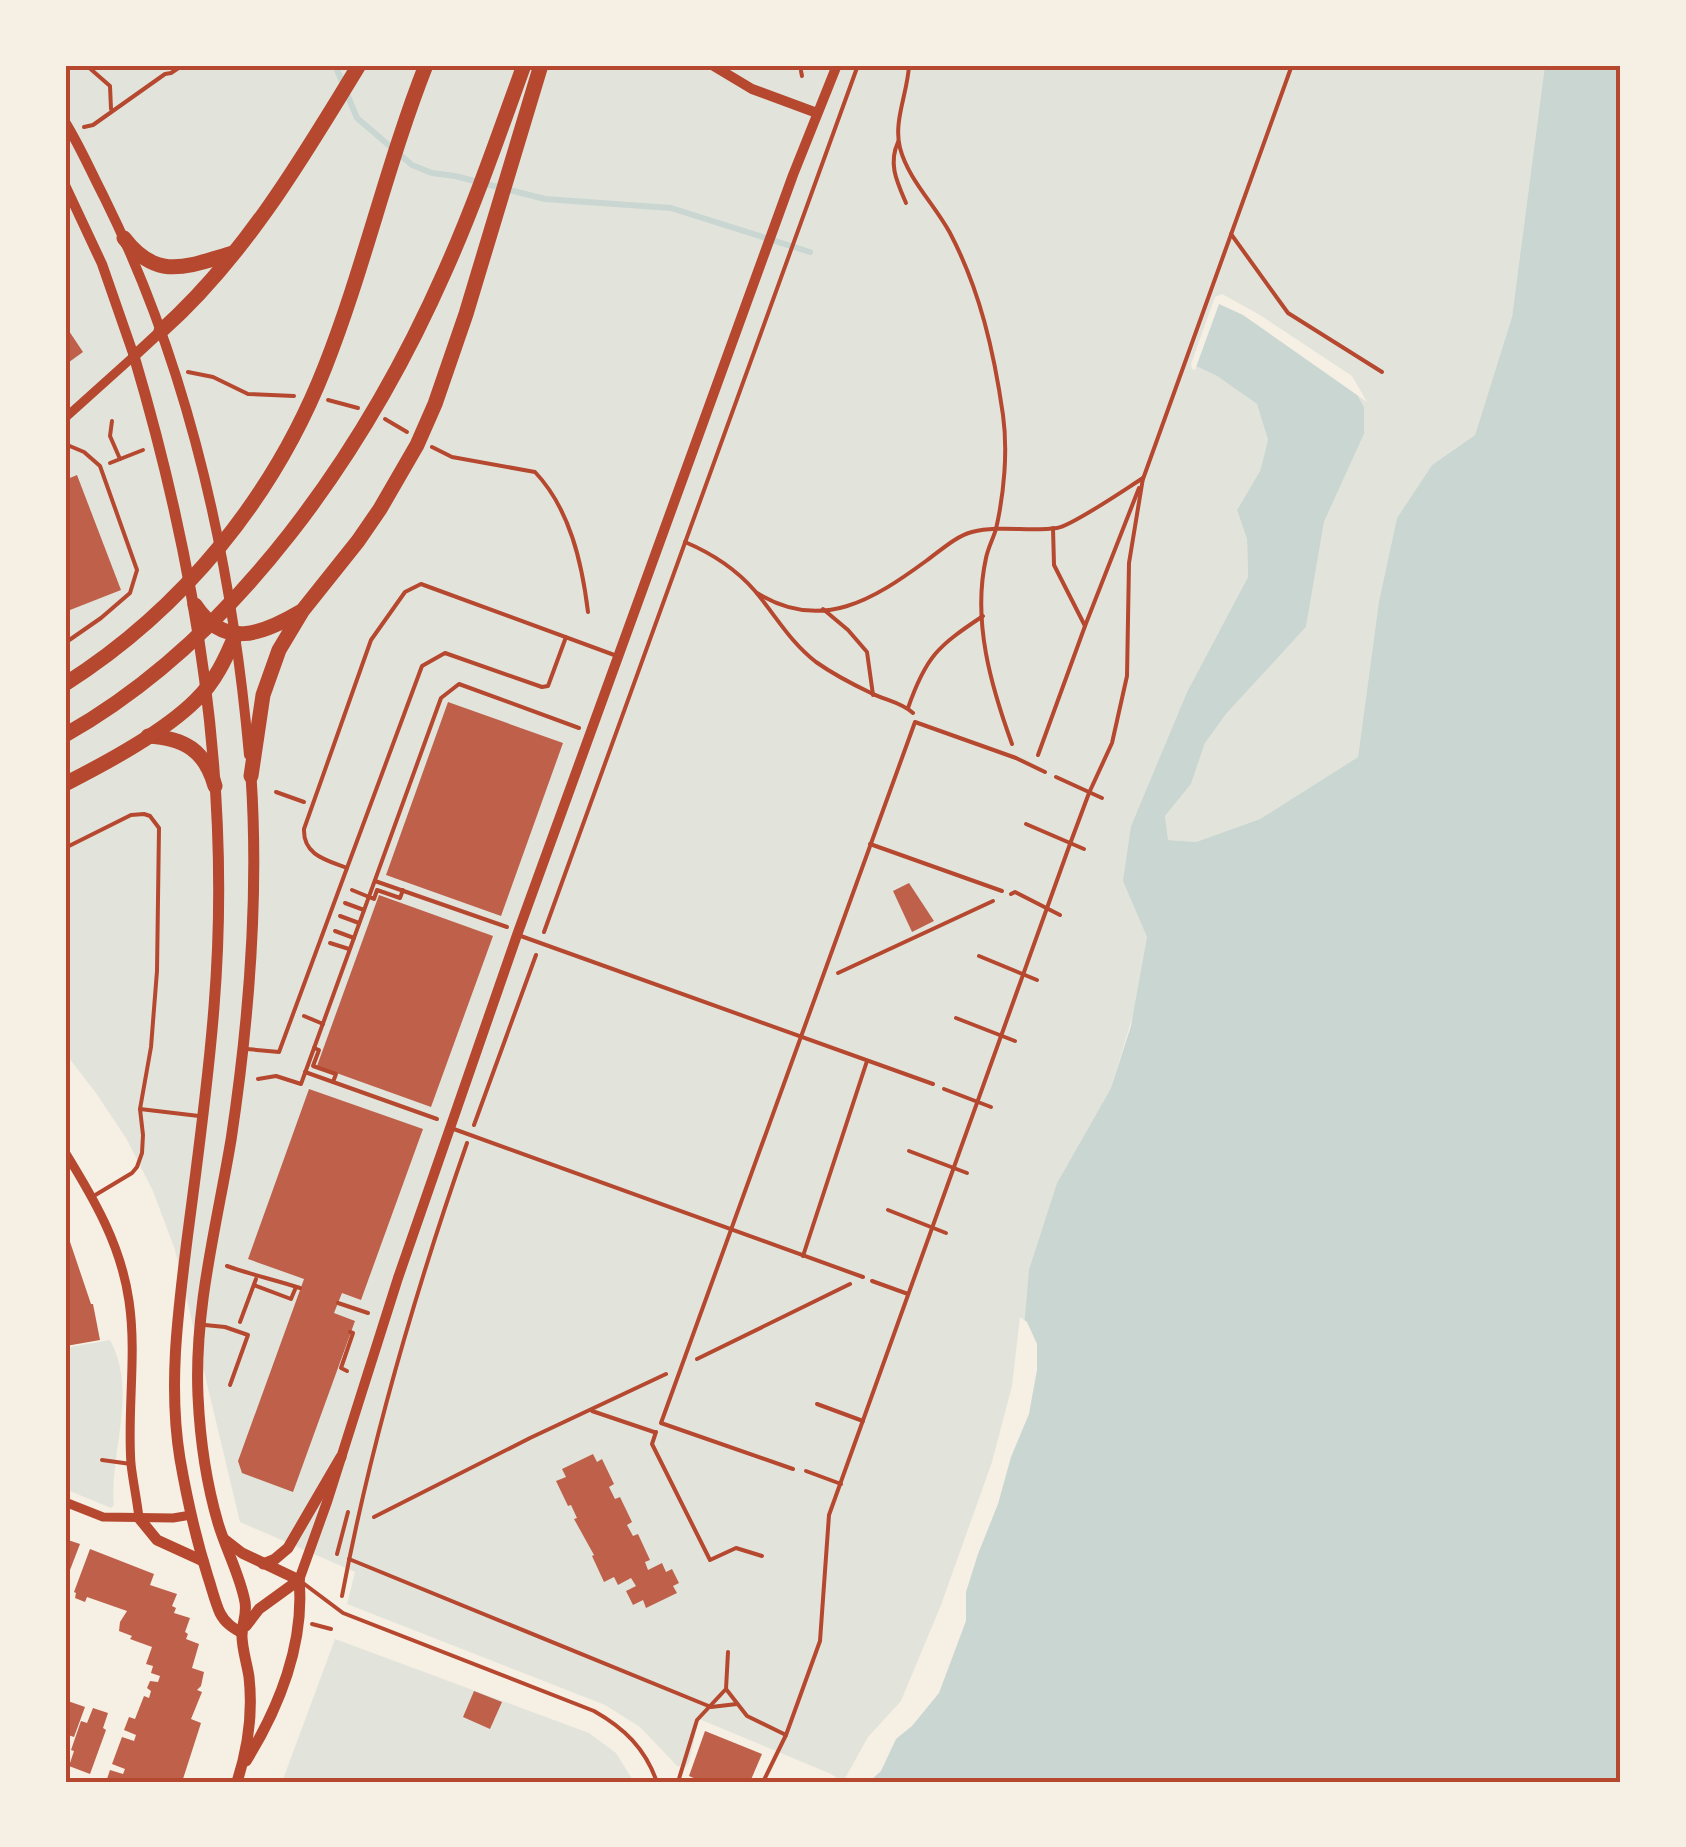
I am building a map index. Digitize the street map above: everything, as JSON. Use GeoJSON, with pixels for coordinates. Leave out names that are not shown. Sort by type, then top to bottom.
{"type":"FeatureCollection","features":[{"type":"Feature","properties":{"kind":"highway"},"geometry":{"type":"LineString","coordinates":[[161,331],[232,252],[306,153],[360,65]]}},
{"type":"Feature","properties":{"kind":"highway"},"geometry":{"type":"LineString","coordinates":[[65,684],[136,632],[185,587],[254,502],[295,434],[334,344],[426,65]]}},
{"type":"Feature","properties":{"kind":"highway"},"geometry":{"type":"LineString","coordinates":[[65,736],[108,709],[182,652],[242,591],[340,463],[426,313],[461,234],[524,65]]}},
{"type":"Feature","properties":{"kind":"highway"},"geometry":{"type":"LineString","coordinates":[[251,776],[260,707],[279,650],[303,610],[386,500],[435,404],[541,65]]}},
{"type":"Feature","properties":{"kind":"highway"},"geometry":{"type":"LineString","coordinates":[[124,238],[140,256],[164,268],[186,266],[232,252]]}},
{"type":"Feature","properties":{"kind":"highway"},"geometry":{"type":"LineString","coordinates":[[195,605],[204,620],[219,630],[236,634],[267,630],[303,610]]}},
{"type":"Feature","properties":{"kind":"highway"},"geometry":{"type":"LineString","coordinates":[[65,784],[188,708],[218,671],[236,634]]}},
{"type":"Feature","properties":{"kind":"highway"},"geometry":{"type":"LineString","coordinates":[[148,736],[174,738],[192,748],[209,769],[215,786]]}},
{"type":"Feature","properties":{"kind":"main road"},"geometry":{"type":"LineString","coordinates":[[161,331],[134,356],[160,444],[195,605],[206,688],[218,851],[212,1034],[174,1366],[179,1452],[203,1561],[220,1612],[232,1628],[242,1633]]}},
{"type":"Feature","properties":{"kind":"main road"},"geometry":{"type":"LineString","coordinates":[[237,1782],[250,1727],[242,1633],[246,1612],[212,1500],[199,1415],[198,1372],[200,1324],[242,1049],[254,890],[251,776]]}},
{"type":"Feature","properties":{"kind":"main road"},"geometry":{"type":"LineString","coordinates":[[263,1564],[288,1548],[341,1457]]}},
{"type":"Feature","properties":{"kind":"main road"},"geometry":{"type":"LineString","coordinates":[[139,1518],[157,1540],[203,1561]]}},
{"type":"Feature","properties":{"kind":"main road"},"geometry":{"type":"LineString","coordinates":[[223,1538],[242,1553],[299,1580]]}},
{"type":"Feature","properties":{"kind":"main road"},"geometry":{"type":"LineString","coordinates":[[242,1633],[259,1609],[299,1580]]}},
{"type":"Feature","properties":{"kind":"main road"},"geometry":{"type":"LineString","coordinates":[[241,1768],[266,1726],[288,1670],[299,1620],[299,1580]]}},
{"type":"Feature","properties":{"kind":"street"},"geometry":{"type":"LineString","coordinates":[[712,65],[752,89],[817,113]]}},
{"type":"Feature","properties":{"kind":"street"},"geometry":{"type":"LineString","coordinates":[[299,1580],[391,1297],[517,935],[782,204],[837,65]]}},
{"type":"Feature","properties":{"kind":"street"},"geometry":{"type":"LineString","coordinates":[[67,126],[124,238],[161,331],[198,454],[236,634],[251,776]]}},
{"type":"Feature","properties":{"kind":"street"},"geometry":{"type":"LineString","coordinates":[[65,185],[102,264],[134,356],[65,418]]}},
{"type":"Feature","properties":{"kind":"street"},"geometry":{"type":"LineString","coordinates":[[65,1152],[112,1238],[129,1302],[131,1464],[139,1518]]}},
{"type":"Feature","properties":{"kind":"street"},"geometry":{"type":"LineString","coordinates":[[65,1502],[103,1517],[192,1515]]}},
{"type":"Feature","properties":{"kind":"lane"},"geometry":{"type":"LineString","coordinates":[[65,444],[84,452],[100,466],[137,570],[130,593],[65,643]]}},
{"type":"Feature","properties":{"kind":"lane"},"geometry":{"type":"LineString","coordinates":[[348,868],[308,850],[303,841],[304,829],[371,640],[405,592],[421,584],[617,656]]}},
{"type":"Feature","properties":{"kind":"lane"},"geometry":{"type":"LineString","coordinates":[[242,1049],[280,1052],[422,666],[445,652],[548,686],[566,637]]}},
{"type":"Feature","properties":{"kind":"lane"},"geometry":{"type":"LineString","coordinates":[[792,1469],[661,1423],[870,844],[915,722],[1045,772]]}},
{"type":"Feature","properties":{"kind":"lane"},"geometry":{"type":"LineString","coordinates":[[65,848],[137,813],[150,816],[158,828],[157,971],[151,1047],[140,1109],[144,1144],[137,1167],[126,1178],[92,1197]]}},
{"type":"Feature","properties":{"kind":"lane"},"geometry":{"type":"LineString","coordinates":[[870,844],[1002,891]]}},
{"type":"Feature","properties":{"kind":"lane"},"geometry":{"type":"LineString","coordinates":[[517,935],[932,1084]]}},
{"type":"Feature","properties":{"kind":"lane"},"geometry":{"type":"LineString","coordinates":[[803,1256],[867,1059]]}},
{"type":"Feature","properties":{"kind":"lane"},"geometry":{"type":"LineString","coordinates":[[140,1109],[202,1117]]}},
{"type":"Feature","properties":{"kind":"lane"},"geometry":{"type":"LineString","coordinates":[[451,1128],[864,1277]]}},
{"type":"Feature","properties":{"kind":"lane"},"geometry":{"type":"LineString","coordinates":[[200,1324],[248,1335],[230,1385]]}},
{"type":"Feature","properties":{"kind":"lane"},"geometry":{"type":"LineString","coordinates":[[102,1460],[131,1464]]}},
{"type":"Feature","properties":{"kind":"lane"},"geometry":{"type":"LineString","coordinates":[[299,1580],[337,1610],[594,1711],[631,1737],[646,1757],[656,1782]]}},
{"type":"Feature","properties":{"kind":"path"},"geometry":{"type":"LineString","coordinates":[[86,65],[110,86],[111,111]]}},
{"type":"Feature","properties":{"kind":"path"},"geometry":{"type":"LineString","coordinates":[[67,126],[92,125],[183,65]]}},
{"type":"Feature","properties":{"kind":"path"},"geometry":{"type":"LineString","coordinates":[[337,1610],[402,1340],[470,1135],[858,65]]}},
{"type":"Feature","properties":{"kind":"path"},"geometry":{"type":"LineString","coordinates":[[909,65],[898,141],[905,162],[941,217],[967,270],[982,311],[1003,420],[1003,473],[996,529],[986,559],[983,616],[987,668],[1016,758]]}},
{"type":"Feature","properties":{"kind":"path"},"geometry":{"type":"LineString","coordinates":[[1034,766],[1292,65]]}},
{"type":"Feature","properties":{"kind":"path"},"geometry":{"type":"LineString","coordinates":[[898,141],[892,155],[895,178],[906,203]]}},
{"type":"Feature","properties":{"kind":"path"},"geometry":{"type":"LineString","coordinates":[[1231,234],[1288,313],[1382,372]]}},
{"type":"Feature","properties":{"kind":"path"},"geometry":{"type":"LineString","coordinates":[[112,421],[110,436],[120,459]]}},
{"type":"Feature","properties":{"kind":"path"},"geometry":{"type":"LineString","coordinates":[[110,463],[143,450]]}},
{"type":"Feature","properties":{"kind":"path"},"geometry":{"type":"LineString","coordinates":[[452,457],[535,472],[557,505],[578,554],[588,612]]}},
{"type":"Feature","properties":{"kind":"path"},"geometry":{"type":"LineString","coordinates":[[757,594],[789,607],[823,610],[857,604],[872,598],[969,532],[1062,528],[1143,478]]}},
{"type":"Feature","properties":{"kind":"path"},"geometry":{"type":"LineString","coordinates":[[764,1782],[786,1735],[820,1641],[830,1516],[1070,844],[1112,744],[1126,676],[1129,563],[1143,478]]}},
{"type":"Feature","properties":{"kind":"path"},"geometry":{"type":"LineString","coordinates":[[1053,528],[1054,565],[1085,626]]}},
{"type":"Feature","properties":{"kind":"path"},"geometry":{"type":"LineString","coordinates":[[685,542],[723,563],[757,594],[804,652],[833,673],[908,708],[915,722]]}},
{"type":"Feature","properties":{"kind":"path"},"geometry":{"type":"LineString","coordinates":[[823,610],[867,652],[873,694]]}},
{"type":"Feature","properties":{"kind":"path"},"geometry":{"type":"LineString","coordinates":[[908,708],[926,664],[952,637],[983,616]]}},
{"type":"Feature","properties":{"kind":"path"},"geometry":{"type":"LineString","coordinates":[[258,1079],[276,1076],[300,1084],[441,698],[458,684],[579,728]]}},
{"type":"Feature","properties":{"kind":"path"},"geometry":{"type":"LineString","coordinates":[[1045,772],[1102,798]]}},
{"type":"Feature","properties":{"kind":"path"},"geometry":{"type":"LineString","coordinates":[[276,792],[312,805]]}},
{"type":"Feature","properties":{"kind":"path"},"geometry":{"type":"LineString","coordinates":[[1026,824],[1084,849]]}},
{"type":"Feature","properties":{"kind":"path"},"geometry":{"type":"LineString","coordinates":[[375,881],[499,924]]}},
{"type":"Feature","properties":{"kind":"path"},"geometry":{"type":"LineString","coordinates":[[341,886],[374,898],[377,890],[400,898],[403,890]]}},
{"type":"Feature","properties":{"kind":"path"},"geometry":{"type":"LineString","coordinates":[[820,982],[1015,892],[1060,915]]}},
{"type":"Feature","properties":{"kind":"path"},"geometry":{"type":"LineString","coordinates":[[336,900],[364,910]]}},
{"type":"Feature","properties":{"kind":"path"},"geometry":{"type":"LineString","coordinates":[[331,913],[359,923]]}},
{"type":"Feature","properties":{"kind":"path"},"geometry":{"type":"LineString","coordinates":[[326,927],[354,938]]}},
{"type":"Feature","properties":{"kind":"path"},"geometry":{"type":"LineString","coordinates":[[321,940],[350,950]]}},
{"type":"Feature","properties":{"kind":"path"},"geometry":{"type":"LineString","coordinates":[[979,956],[1037,980]]}},
{"type":"Feature","properties":{"kind":"path"},"geometry":{"type":"LineString","coordinates":[[294,1013],[323,1024]]}},
{"type":"Feature","properties":{"kind":"path"},"geometry":{"type":"LineString","coordinates":[[956,1018],[1014,1041]]}},
{"type":"Feature","properties":{"kind":"path"},"geometry":{"type":"LineString","coordinates":[[314,1048],[319,1050],[313,1066],[336,1074],[333,1082]]}},
{"type":"Feature","properties":{"kind":"path"},"geometry":{"type":"LineString","coordinates":[[305,1072],[438,1120]]}},
{"type":"Feature","properties":{"kind":"path"},"geometry":{"type":"LineString","coordinates":[[932,1084],[991,1107]]}},
{"type":"Feature","properties":{"kind":"path"},"geometry":{"type":"LineString","coordinates":[[909,1151],[968,1173]]}},
{"type":"Feature","properties":{"kind":"path"},"geometry":{"type":"LineString","coordinates":[[888,1210],[946,1233]]}},
{"type":"Feature","properties":{"kind":"path"},"geometry":{"type":"LineString","coordinates":[[227,1266],[298,1288],[291,1300],[254,1286]]}},
{"type":"Feature","properties":{"kind":"path"},"geometry":{"type":"LineString","coordinates":[[237,1331],[257,1277]]}},
{"type":"Feature","properties":{"kind":"path"},"geometry":{"type":"LineString","coordinates":[[374,1517],[864,1277],[908,1294]]}},
{"type":"Feature","properties":{"kind":"path"},"geometry":{"type":"LineString","coordinates":[[338,1303],[368,1313]]}},
{"type":"Feature","properties":{"kind":"path"},"geometry":{"type":"LineString","coordinates":[[351,1320],[355,1308]]}},
{"type":"Feature","properties":{"kind":"path"},"geometry":{"type":"LineString","coordinates":[[347,1370],[341,1368],[354,1333],[350,1332]]}},
{"type":"Feature","properties":{"kind":"path"},"geometry":{"type":"LineString","coordinates":[[817,1404],[863,1421]]}},
{"type":"Feature","properties":{"kind":"path"},"geometry":{"type":"LineString","coordinates":[[661,1423],[652,1444],[710,1560],[736,1548],[762,1556]]}},
{"type":"Feature","properties":{"kind":"path"},"geometry":{"type":"LineString","coordinates":[[806,1471],[841,1484]]}},
{"type":"Feature","properties":{"kind":"path"},"geometry":{"type":"LineString","coordinates":[[337,1554],[348,1512]]}},
{"type":"Feature","properties":{"kind":"path"},"geometry":{"type":"LineString","coordinates":[[349,1559],[711,1707],[737,1704]]}},
{"type":"Feature","properties":{"kind":"path"},"geometry":{"type":"LineString","coordinates":[[312,1624],[330,1629]]}},
{"type":"Feature","properties":{"kind":"path"},"geometry":{"type":"LineString","coordinates":[[678,1782],[697,1720],[726,1689],[728,1652]]}},
{"type":"Feature","properties":{"kind":"path"},"geometry":{"type":"LineString","coordinates":[[726,1689],[747,1716],[786,1735]]}},
{"type":"Feature","properties":{"kind":"shaded area"},"geometry":{"type":"Polygon","coordinates":[[[65,65],[1545,65],[1512,317],[1475,435],[1432,465],[1397,518],[1379,601],[1358,757],[1260,819],[1196,842],[1168,840],[1165,816],[1191,784],[1205,743],[1226,714],[1306,627],[1324,522],[1364,434],[1364,407],[1348,380],[1196,366],[1257,404],[1268,440],[1260,471],[1237,510],[1247,539],[1248,577],[1187,692],[1131,826],[1124,881],[1147,937],[1138,999],[1111,1088],[1057,1183],[997,1464],[905,1703],[843,1782],[699,1719],[689,1762],[686,1767],[677,1766],[640,1727],[605,1705],[347,1604],[355,1572],[240,1522],[175,1250],[153,1191],[126,1138],[65,1053],[65,65]]]}},
{"type":"Feature","properties":{"kind":"shaded area"},"geometry":{"type":"Polygon","coordinates":[[[1545,65],[1621,65],[1621,1782],[848,1782],[905,1703],[997,1464],[1023,1339],[1029,1270],[1057,1183],[1111,1088],[1131,1026],[1147,937],[1123,881],[1131,826],[1187,692],[1248,577],[1247,539],[1237,510],[1260,471],[1268,440],[1257,404],[1196,366],[1220,299],[1349,380],[1364,407],[1364,434],[1324,522],[1306,627],[1226,714],[1205,743],[1191,784],[1165,816],[1168,840],[1196,842],[1260,819],[1358,757],[1379,601],[1397,518],[1432,465],[1475,435],[1512,317],[1545,65]]]}},
{"type":"Feature","properties":{"kind":"shaded area"},"geometry":{"type":"Polygon","coordinates":[[[110,1340],[118,1360],[123,1400],[111,1508],[65,1489],[65,1348],[110,1340]]]}},
{"type":"Feature","properties":{"kind":"shaded area"},"geometry":{"type":"Polygon","coordinates":[[[335,1639],[589,1733],[616,1753],[634,1782],[282,1782],[335,1639]]]}},
{"type":"Feature","properties":{"kind":"pier"},"geometry":{"type":"Polygon","coordinates":[[[1222,294],[1352,376],[1367,402],[1243,315],[1219,304],[1195,370],[1192,369],[1215,297],[1222,294]]]}},
{"type":"Feature","properties":{"kind":"pier"},"geometry":{"type":"Polygon","coordinates":[[[1020,1317],[1027,1322],[1037,1344],[1029,1414],[978,1554],[966,1592],[966,1621],[939,1693],[896,1739],[881,1771],[869,1782],[843,1782],[868,1737],[901,1701],[941,1605],[992,1462],[1012,1386],[1020,1317]]]}},
{"type":"Feature","properties":{"kind":"building"},"geometry":{"type":"Polygon","coordinates":[[[65,325],[83,352],[65,365],[65,325]]]}},
{"type":"Feature","properties":{"kind":"building"},"geometry":{"type":"Polygon","coordinates":[[[77,475],[121,590],[65,612],[65,480],[77,475]]]}},
{"type":"Feature","properties":{"kind":"building"},"geometry":{"type":"Polygon","coordinates":[[[448,702],[563,743],[501,916],[386,875],[448,702]]]}},
{"type":"Feature","properties":{"kind":"building"},"geometry":{"type":"Polygon","coordinates":[[[909,883],[934,921],[912,932],[893,891],[909,883]]]}},
{"type":"Feature","properties":{"kind":"building"},"geometry":{"type":"Polygon","coordinates":[[[379,895],[493,936],[431,1107],[317,1066],[379,895]]]}},
{"type":"Feature","properties":{"kind":"building"},"geometry":{"type":"Polygon","coordinates":[[[309,1089],[423,1129],[361,1300],[342,1293],[334,1313],[355,1321],[293,1492],[242,1473],[238,1461],[304,1279],[248,1259],[309,1089]]]}},
{"type":"Feature","properties":{"kind":"building"},"geometry":{"type":"Polygon","coordinates":[[[65,1227],[93,1304],[100,1340],[66,1346],[65,1227]]]}},
{"type":"Feature","properties":{"kind":"building"},"geometry":{"type":"Polygon","coordinates":[[[593,1454],[597,1462],[602,1459],[614,1484],[609,1487],[615,1499],[620,1497],[632,1522],[627,1525],[633,1536],[638,1534],[650,1560],[645,1562],[648,1570],[662,1563],[666,1572],[672,1569],[679,1583],[673,1586],[677,1593],[646,1608],[643,1600],[633,1605],[626,1591],[636,1586],[631,1578],[618,1585],[614,1577],[604,1582],[571,1505],[568,1506],[556,1481],[566,1477],[562,1469],[593,1454]]]}},
{"type":"Feature","properties":{"kind":"building"},"geometry":{"type":"Polygon","coordinates":[[[65,1539],[80,1544],[65,1583],[65,1539]]]}},
{"type":"Feature","properties":{"kind":"building"},"geometry":{"type":"Polygon","coordinates":[[[90,1549],[154,1574],[150,1585],[177,1594],[172,1606],[176,1608],[174,1613],[190,1618],[186,1639],[199,1644],[192,1668],[204,1672],[197,1690],[202,1692],[191,1719],[201,1723],[182,1782],[106,1782],[110,1770],[123,1774],[125,1769],[112,1764],[122,1737],[134,1741],[136,1735],[124,1730],[129,1717],[135,1719],[144,1696],[149,1698],[150,1681],[158,1682],[160,1676],[151,1673],[153,1666],[146,1664],[152,1647],[119,1631],[127,1611],[87,1597],[85,1602],[75,1598],[90,1549]]]}},
{"type":"Feature","properties":{"kind":"building"},"geometry":{"type":"Polygon","coordinates":[[[474,1691],[502,1702],[490,1729],[463,1717],[474,1691]]]}},
{"type":"Feature","properties":{"kind":"building"},"geometry":{"type":"Polygon","coordinates":[[[65,1700],[85,1707],[74,1737],[65,1734],[65,1700]]]}},
{"type":"Feature","properties":{"kind":"building"},"geometry":{"type":"Polygon","coordinates":[[[93,1708],[108,1713],[90,1774],[69,1766],[81,1721],[87,1723],[93,1708]]]}},
{"type":"Feature","properties":{"kind":"building"},"geometry":{"type":"Polygon","coordinates":[[[705,1731],[762,1754],[750,1782],[703,1782],[689,1776],[705,1731]]]}},
{"type":"Feature","properties":{"kind":"waterway"},"geometry":{"type":"LineString","coordinates":[[335,65],[357,118],[412,165],[432,173],[545,199],[671,208],[810,252]]}}]}
